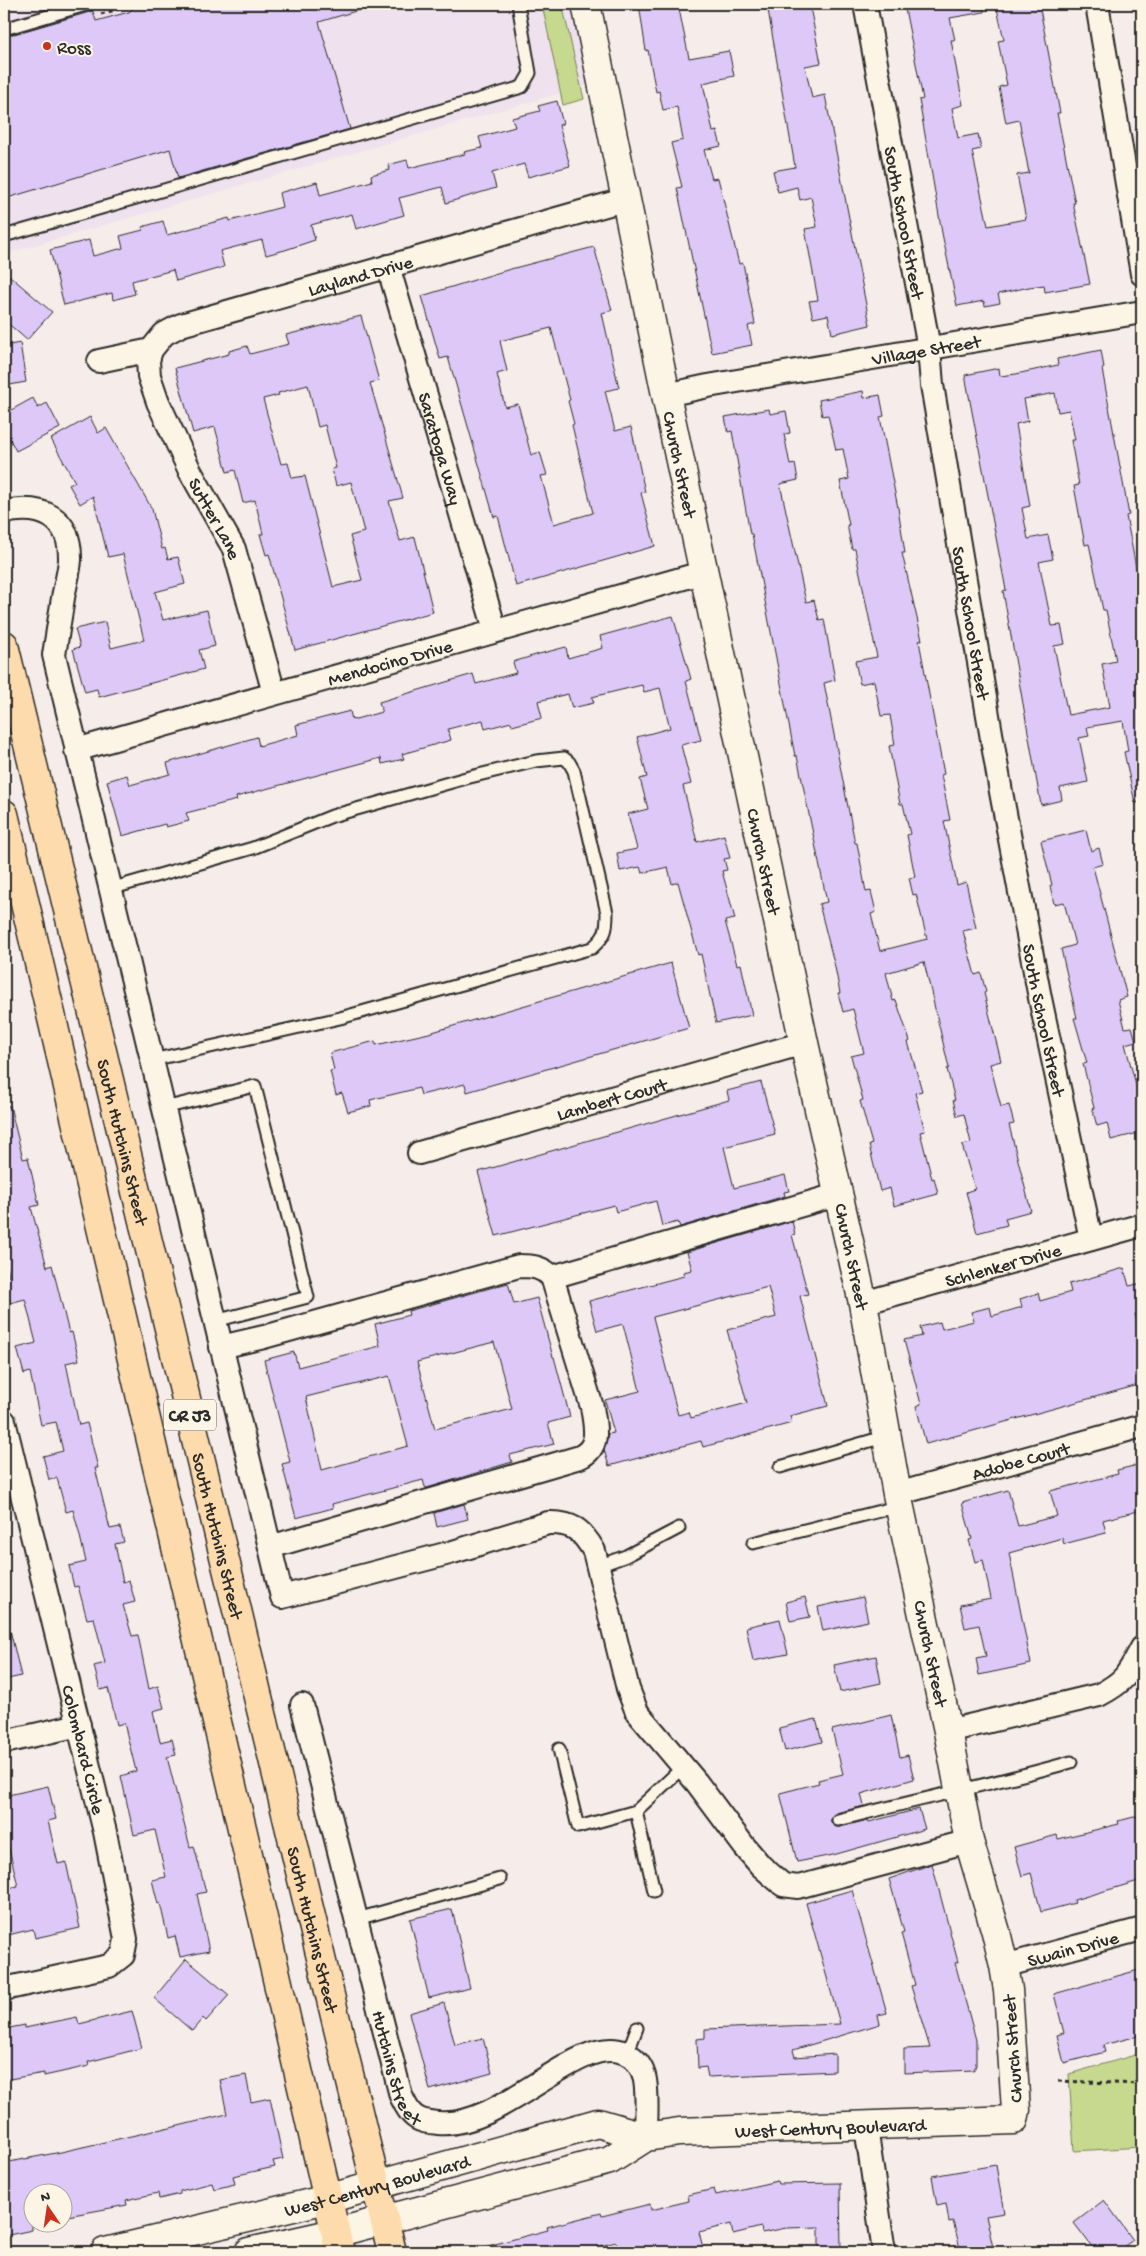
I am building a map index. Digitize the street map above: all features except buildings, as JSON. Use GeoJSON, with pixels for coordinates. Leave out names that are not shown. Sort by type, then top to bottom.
{"type":"FeatureCollection","features":[{"type":"Feature","properties":{"kind":"main road","name":"South Hutchins Street"},"geometry":{"type":"LineString","coordinates":[[4,645],[392,2252]]}},
{"type":"Feature","properties":{"kind":"main road","name":"CR J3"},"geometry":{"type":"LineString","coordinates":[[4,814],[263,1918],[337,2242]]}},
{"type":"Feature","properties":{"kind":"street","name":"Church Street"},"geometry":{"type":"LineString","coordinates":[[586,4],[666,395],[804,1043],[840,1194],[863,1303],[898,1500],[948,1731],[969,1841],[1004,1966],[1008,1990],[1016,2110],[1014,2120]]}},
{"type":"Feature","properties":{"kind":"street","name":"South School Street"},"geometry":{"type":"LineString","coordinates":[[865,4],[928,348],[932,385],[1003,801],[1040,998],[1091,1239]]}},
{"type":"Feature","properties":{"kind":"street"},"geometry":{"type":"LineString","coordinates":[[1096,4],[1142,274]]}},
{"type":"Feature","properties":{"kind":"street","name":"Layland Drive"},"geometry":{"type":"LineString","coordinates":[[151,350],[164,334],[181,325],[627,199]]}},
{"type":"Feature","properties":{"kind":"street","name":"Saratoga Way"},"geometry":{"type":"LineString","coordinates":[[388,266],[495,630]]}},
{"type":"Feature","properties":{"kind":"street","name":"Village Street"},"geometry":{"type":"LineString","coordinates":[[708,386],[1142,312]]}},
{"type":"Feature","properties":{"kind":"street"},"geometry":{"type":"LineString","coordinates":[[99,361],[151,350]]}},
{"type":"Feature","properties":{"kind":"street","name":"Sutter Lane"},"geometry":{"type":"LineString","coordinates":[[151,350],[148,361],[150,376],[158,402],[190,472],[234,548],[274,693]]}},
{"type":"Feature","properties":{"kind":"street","name":"Church Street"},"geometry":{"type":"LineString","coordinates":[[666,395],[708,386]]}},
{"type":"Feature","properties":{"kind":"street"},"geometry":{"type":"LineString","coordinates":[[4,512],[17,509],[38,510],[57,520],[67,538],[70,560],[54,655],[282,1597],[453,1552],[548,1523],[564,1522],[585,1535],[594,1551],[628,1689],[637,1712],[683,1767],[744,1846],[761,1866],[784,1885],[798,1887],[969,1841]]}},
{"type":"Feature","properties":{"kind":"street","name":"Mendocino Drive"},"geometry":{"type":"LineString","coordinates":[[76,750],[705,572]]}},
{"type":"Feature","properties":{"kind":"street","name":"Lambert Court"},"geometry":{"type":"LineString","coordinates":[[419,1153],[804,1043]]}},
{"type":"Feature","properties":{"kind":"street"},"geometry":{"type":"LineString","coordinates":[[552,1277],[840,1194]]}},
{"type":"Feature","properties":{"kind":"street","name":"Schlenker Drive"},"geometry":{"type":"LineString","coordinates":[[863,1303],[1142,1225]]}},
{"type":"Feature","properties":{"kind":"street"},"geometry":{"type":"LineString","coordinates":[[221,1347],[264,1337],[519,1266],[534,1266],[547,1272],[552,1277],[592,1406],[595,1424],[595,1443],[589,1453],[580,1458],[270,1547]]}},
{"type":"Feature","properties":{"kind":"street","name":"Colombard Circle"},"geometry":{"type":"LineString","coordinates":[[4,1421],[10,1476],[78,1725],[105,1832],[126,1939],[123,1955],[109,1966],[4,1989]]}},
{"type":"Feature","properties":{"kind":"street","name":"Adobe Court"},"geometry":{"type":"LineString","coordinates":[[898,1500],[1142,1426]]}},
{"type":"Feature","properties":{"kind":"street"},"geometry":{"type":"LineString","coordinates":[[948,1731],[1099,1694],[1119,1685],[1127,1676],[1142,1648]]}},
{"type":"Feature","properties":{"kind":"street","name":"Hutchins Street"},"geometry":{"type":"LineString","coordinates":[[302,1705],[401,2096],[413,2115],[424,2122],[446,2124],[471,2119],[500,2108],[578,2059],[602,2050],[618,2050],[627,2054]]}},
{"type":"Feature","properties":{"kind":"street"},"geometry":{"type":"LineString","coordinates":[[4,1742],[78,1725]]}},
{"type":"Feature","properties":{"kind":"street","name":"Swain Drive"},"geometry":{"type":"LineString","coordinates":[[1004,1966],[1142,1929]]}},
{"type":"Feature","properties":{"kind":"street"},"geometry":{"type":"LineString","coordinates":[[627,2054],[633,2057],[639,2064],[645,2079],[646,2137]]}},
{"type":"Feature","properties":{"kind":"street","name":"West Century Boulevard"},"geometry":{"type":"LineString","coordinates":[[249,2252],[337,2242],[384,2219],[610,2160],[646,2137],[679,2132],[1014,2120]]}},
{"type":"Feature","properties":{"kind":"street","name":"West Century Boulevard"},"geometry":{"type":"LineString","coordinates":[[105,2252],[327,2199],[598,2123],[646,2137]]}},
{"type":"Feature","properties":{"kind":"street"},"geometry":{"type":"LineString","coordinates":[[866,2126],[884,2252]]}},
{"type":"Feature","properties":{"kind":"lane"},"geometry":{"type":"LineString","coordinates":[[4,29],[89,4]]}},
{"type":"Feature","properties":{"kind":"lane"},"geometry":{"type":"LineString","coordinates":[[4,236],[522,87],[530,73],[518,4]]}},
{"type":"Feature","properties":{"kind":"lane"},"geometry":{"type":"LineString","coordinates":[[110,889],[252,848],[332,816],[466,778],[536,761],[564,758],[569,762],[574,771],[607,913],[607,925],[603,939],[592,948],[340,1018],[152,1060]]}},
{"type":"Feature","properties":{"kind":"lane"},"geometry":{"type":"LineString","coordinates":[[164,1108],[255,1086],[308,1297],[215,1322]]}},
{"type":"Feature","properties":{"kind":"lane"},"geometry":{"type":"LineString","coordinates":[[780,1467],[887,1436]]}},
{"type":"Feature","properties":{"kind":"lane"},"geometry":{"type":"LineString","coordinates":[[753,1543],[898,1500]]}},
{"type":"Feature","properties":{"kind":"lane"},"geometry":{"type":"LineString","coordinates":[[598,1566],[626,1556],[679,1528]]}},
{"type":"Feature","properties":{"kind":"lane"},"geometry":{"type":"LineString","coordinates":[[559,1749],[578,1827],[636,1810],[683,1767]]}},
{"type":"Feature","properties":{"kind":"lane"},"geometry":{"type":"LineString","coordinates":[[838,1820],[1003,1781],[1071,1762]]}},
{"type":"Feature","properties":{"kind":"lane"},"geometry":{"type":"LineString","coordinates":[[636,1810],[654,1891]]}},
{"type":"Feature","properties":{"kind":"lane"},"geometry":{"type":"LineString","coordinates":[[357,1919],[500,1879]]}},
{"type":"Feature","properties":{"kind":"lane"},"geometry":{"type":"LineString","coordinates":[[627,2054],[637,2028]]}},
{"type":"Feature","properties":{"kind":"path"},"geometry":{"type":"LineString","coordinates":[[1058,2081],[1142,2084]]}},
{"type":"Feature","properties":{"kind":"shaded area"},"geometry":{"type":"Polygon","coordinates":[[[4,4],[570,4],[588,85],[4,254],[4,4]]]}},
{"type":"Feature","properties":{"kind":"green space"},"geometry":{"type":"Polygon","coordinates":[[[542,4],[562,4],[584,99],[563,105],[542,4]]]}},
{"type":"Feature","properties":{"kind":"green space"},"geometry":{"type":"Polygon","coordinates":[[[1142,2053],[1142,2147],[1074,2151],[1069,2074],[1142,2053]]]}},
{"type":"Feature","properties":{"kind":"place","name":"Ross"},"geometry":{"type":"Point","coordinates":[47,46]}}]}
